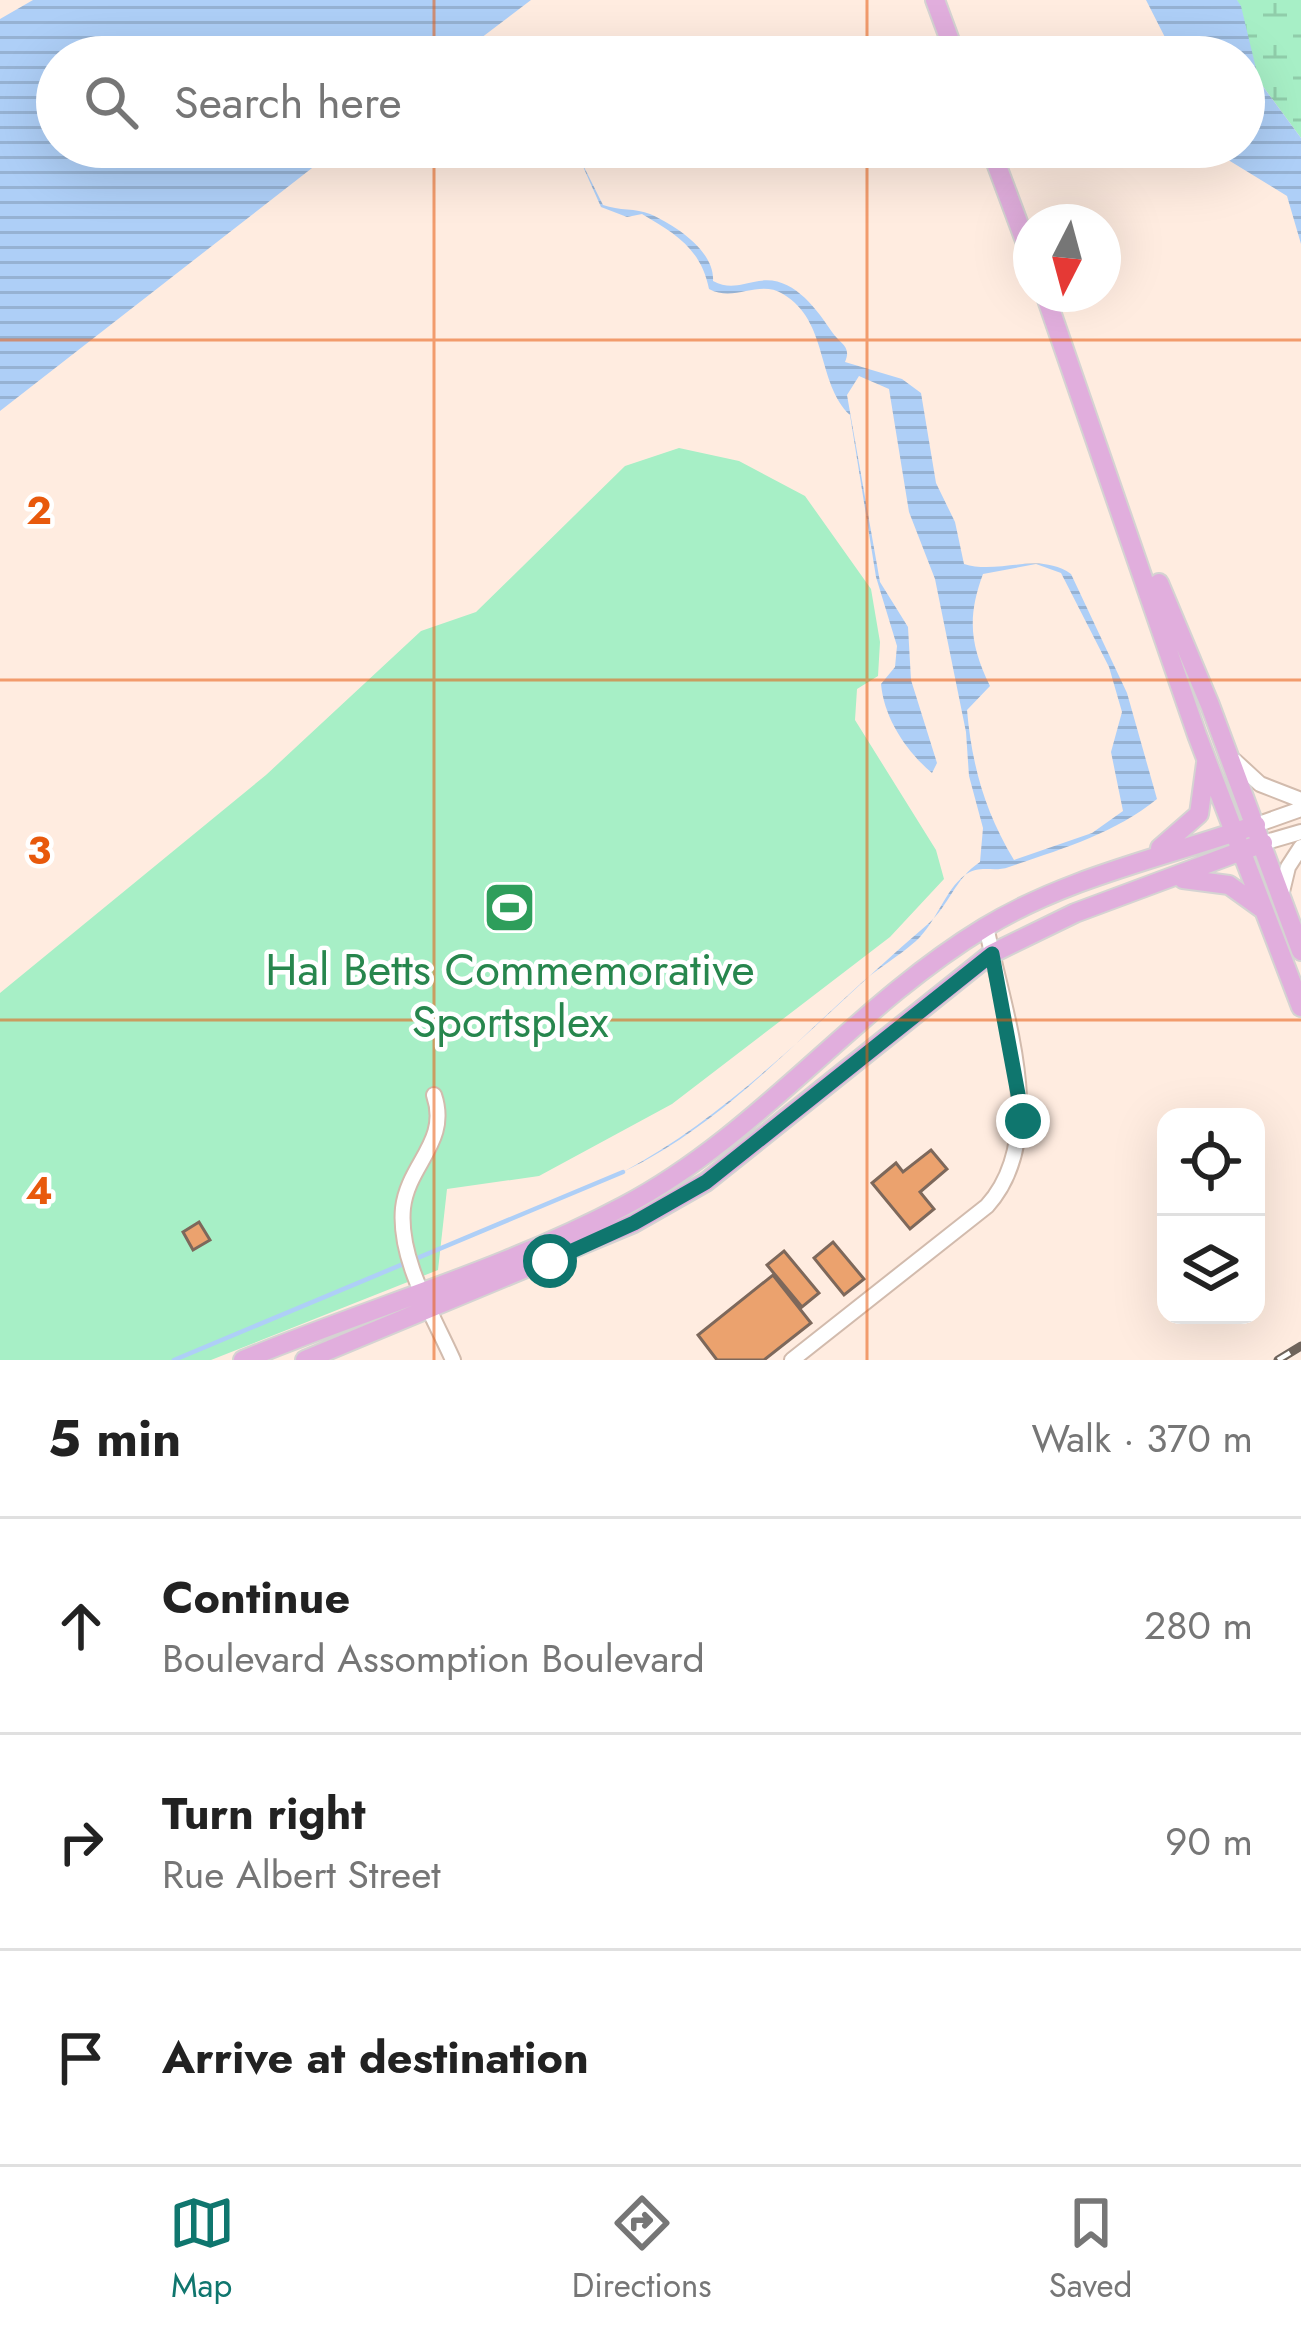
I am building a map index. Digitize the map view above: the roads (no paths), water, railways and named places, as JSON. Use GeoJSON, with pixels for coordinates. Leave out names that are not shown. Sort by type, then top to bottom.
{"type":"FeatureCollection","features":[{"type":"Feature","properties":{"kind":"main road"},"geometry":{"type":"LineString","coordinates":[[935,0],[948,36]]}},
{"type":"Feature","properties":{"kind":"main road"},"geometry":{"type":"LineString","coordinates":[[998,168],[1013,209]]}},
{"type":"Feature","properties":{"kind":"main road"},"geometry":{"type":"LineString","coordinates":[[1052,312],[1108,463],[1207,759],[1301,1007]]}},
{"type":"Feature","properties":{"kind":"main road"},"geometry":{"type":"LineString","coordinates":[[1108,463],[1228,752],[1301,950]]}},
{"type":"Feature","properties":{"kind":"main road"},"geometry":{"type":"LineString","coordinates":[[243,1360],[623,1207],[692,1164],[928,967],[986,926],[1140,860],[1176,838],[1199,814],[1207,759]]}},
{"type":"Feature","properties":{"kind":"main road"},"geometry":{"type":"LineString","coordinates":[[305,1360],[634,1223],[706,1182],[992,954],[1075,913],[1262,841]]}},
{"type":"Feature","properties":{"kind":"main road"},"geometry":{"type":"LineString","coordinates":[[1140,860],[1241,848]]}},
{"type":"Feature","properties":{"kind":"main road"},"geometry":{"type":"LineString","coordinates":[[1160,881],[1203,878],[1223,883],[1261,908]]}},
{"type":"Feature","properties":{"kind":"street"},"geometry":{"type":"LineString","coordinates":[[1228,752],[1256,781],[1301,804],[1262,841]]}},
{"type":"Feature","properties":{"kind":"street"},"geometry":{"type":"LineString","coordinates":[[1262,841],[1301,832]]}},
{"type":"Feature","properties":{"kind":"street"},"geometry":{"type":"LineString","coordinates":[[1281,901],[1288,866],[1301,847]]}},
{"type":"Feature","properties":{"kind":"street"},"geometry":{"type":"LineString","coordinates":[[792,1360],[988,1205],[1007,1184],[1023,1121],[986,926]]}},
{"type":"Feature","properties":{"kind":"street"},"geometry":{"type":"LineString","coordinates":[[434,1095],[440,1114],[437,1138],[403,1204],[408,1252],[453,1360]]}},
{"type":"Feature","properties":{"kind":"water"},"geometry":{"type":"Polygon","coordinates":[[[33,0],[531,0],[484,36],[36,36],[36,168],[312,168],[0,411],[0,19],[33,0]]]}},
{"type":"Feature","properties":{"kind":"water"},"geometry":{"type":"Polygon","coordinates":[[[1146,0],[1237,0],[1248,36],[1164,36],[1146,0]]]}},
{"type":"Feature","properties":{"kind":"water"},"geometry":{"type":"Polygon","coordinates":[[[1265,89],[1301,138],[1301,244],[1287,196],[1241,168],[1265,168],[1265,89]]]}},
{"type":"Feature","properties":{"kind":"water"},"geometry":{"type":"Polygon","coordinates":[[[584,168],[603,205],[645,212],[681,232],[708,259],[713,281],[736,286],[771,280],[792,288],[844,346],[845,362],[902,379],[921,393],[936,483],[955,522],[964,564],[991,567],[1032,564],[1036,564],[1045,564],[1071,574],[1127,693],[1157,799],[1086,839],[1009,867],[965,875],[980,862],[983,828],[969,776],[966,732],[935,579],[909,512],[889,389],[859,376],[847,395],[880,582],[908,627],[911,680],[937,763],[932,773],[898,733],[883,697],[881,684],[895,667],[897,646],[876,577],[850,415],[839,402],[808,320],[798,306],[774,290],[728,294],[709,289],[700,263],[676,236],[642,214],[627,217],[601,207],[584,168]],[[1036,564],[983,574],[975,604],[975,644],[990,686],[967,710],[969,731],[988,806],[1014,860],[1092,833],[1123,811],[1111,752],[1122,712],[1109,667],[1061,573],[1036,564]]]}},
{"type":"Feature","properties":{"kind":"water"},"geometry":{"type":"Polygon","coordinates":[[[934,919],[916,941],[870,976],[891,957],[934,919]]]}},
{"type":"Feature","properties":{"kind":"water"},"geometry":{"type":"Polygon","coordinates":[[[802,1038],[747,1088],[688,1134],[623,1172],[706,1119],[802,1038]]]}},
{"type":"Feature","properties":{"kind":"waterway"},"geometry":{"type":"LineString","coordinates":[[174,1360],[623,1172]]}},
{"type":"Feature","properties":{"kind":"railway"},"geometry":{"type":"LineString","coordinates":[[1278,1360],[1301,1346]]}},
{"type":"Feature","properties":{"kind":"place","name":"Hal Betts Commemorative Sportsplex"},"geometry":{"type":"Point","coordinates":[510,908]}}]}
